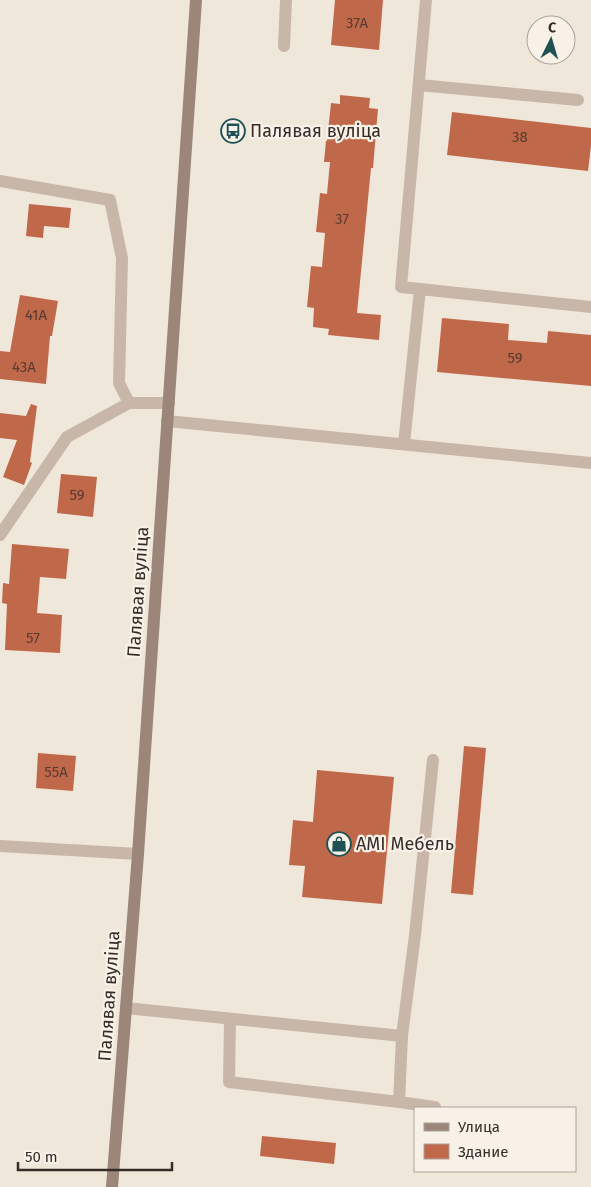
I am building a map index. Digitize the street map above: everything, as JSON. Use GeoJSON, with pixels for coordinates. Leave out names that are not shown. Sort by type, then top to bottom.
{"type":"FeatureCollection","features":[{"type":"Feature","properties":{"kind":"street","name":"Палявая вуліца"},"geometry":{"type":"LineString","coordinates":[[112,1187],[138,854],[196,0]]}},
{"type":"Feature","properties":{"kind":"street"},"geometry":{"type":"LineString","coordinates":[[284,46],[286,0]]}},
{"type":"Feature","properties":{"kind":"street"},"geometry":{"type":"LineString","coordinates":[[426,0],[401,287],[591,306]]}},
{"type":"Feature","properties":{"kind":"street"},"geometry":{"type":"LineString","coordinates":[[418,85],[578,100]]}},
{"type":"Feature","properties":{"kind":"street"},"geometry":{"type":"LineString","coordinates":[[0,181],[110,200],[122,258],[119,383],[129,403]]}},
{"type":"Feature","properties":{"kind":"street"},"geometry":{"type":"LineString","coordinates":[[404,444],[420,289]]}},
{"type":"Feature","properties":{"kind":"street"},"geometry":{"type":"LineString","coordinates":[[0,535],[67,437],[129,403],[169,403]]}},
{"type":"Feature","properties":{"kind":"street"},"geometry":{"type":"LineString","coordinates":[[167,421],[591,463]]}},
{"type":"Feature","properties":{"kind":"street"},"geometry":{"type":"LineString","coordinates":[[399,1102],[402,1036],[416,934],[433,760]]}},
{"type":"Feature","properties":{"kind":"street"},"geometry":{"type":"LineString","coordinates":[[0,846],[138,854]]}},
{"type":"Feature","properties":{"kind":"street"},"geometry":{"type":"LineString","coordinates":[[126,1008],[402,1036]]}},
{"type":"Feature","properties":{"kind":"street"},"geometry":{"type":"LineString","coordinates":[[230,1019],[229,1082],[436,1107]]}},
{"type":"Feature","properties":{"kind":"building"},"geometry":{"type":"Polygon","coordinates":[[[335,0],[383,0],[379,50],[331,45],[335,0]]]}},
{"type":"Feature","properties":{"kind":"building"},"geometry":{"type":"Polygon","coordinates":[[[340,95],[370,98],[369,108],[378,109],[357,313],[381,315],[379,340],[328,335],[329,329],[313,327],[314,308],[307,307],[311,266],[322,267],[325,233],[316,232],[320,193],[327,194],[330,162],[324,162],[331,103],[340,104],[340,95]]]}},
{"type":"Feature","properties":{"kind":"building"},"geometry":{"type":"Polygon","coordinates":[[[452,112],[591,128],[588,171],[447,155],[452,112]]]}},
{"type":"Feature","properties":{"kind":"building"},"geometry":{"type":"Polygon","coordinates":[[[29,204],[71,208],[69,228],[44,226],[43,238],[26,236],[29,204]]]}},
{"type":"Feature","properties":{"kind":"building"},"geometry":{"type":"Polygon","coordinates":[[[20,295],[58,301],[52,336],[50,336],[46,384],[0,379],[0,351],[10,352],[20,295]]]}},
{"type":"Feature","properties":{"kind":"building"},"geometry":{"type":"Polygon","coordinates":[[[442,318],[509,324],[508,340],[547,343],[548,331],[591,335],[591,386],[437,372],[442,318]]]}},
{"type":"Feature","properties":{"kind":"building"},"geometry":{"type":"Polygon","coordinates":[[[31,404],[37,406],[30,462],[32,463],[24,485],[3,477],[17,440],[0,438],[0,413],[26,416],[31,404]]]}},
{"type":"Feature","properties":{"kind":"building"},"geometry":{"type":"Polygon","coordinates":[[[61,474],[97,477],[93,517],[57,513],[61,474]]]}},
{"type":"Feature","properties":{"kind":"building"},"geometry":{"type":"Polygon","coordinates":[[[12,544],[69,549],[66,579],[40,577],[37,613],[62,615],[60,653],[5,650],[7,604],[2,603],[3,583],[9,584],[12,544]]]}},
{"type":"Feature","properties":{"kind":"building"},"geometry":{"type":"Polygon","coordinates":[[[464,746],[486,748],[473,895],[451,893],[464,746]]]}},
{"type":"Feature","properties":{"kind":"building"},"geometry":{"type":"Polygon","coordinates":[[[38,753],[76,756],[73,791],[36,788],[38,753]]]}},
{"type":"Feature","properties":{"kind":"building","name":"AMI Мебель"},"geometry":{"type":"Polygon","coordinates":[[[317,770],[394,777],[382,904],[302,897],[305,866],[289,865],[293,820],[313,822],[317,770]]]}},
{"type":"Feature","properties":{"kind":"building"},"geometry":{"type":"Polygon","coordinates":[[[262,1136],[336,1143],[334,1164],[260,1156],[262,1136]]]}},
{"type":"Feature","properties":{"kind":"place","name":"Палявая вуліца"},"geometry":{"type":"Point","coordinates":[233,131]}},
{"type":"Feature","properties":{"kind":"place","name":"AMI Мебель"},"geometry":{"type":"Point","coordinates":[339,844]}}]}
